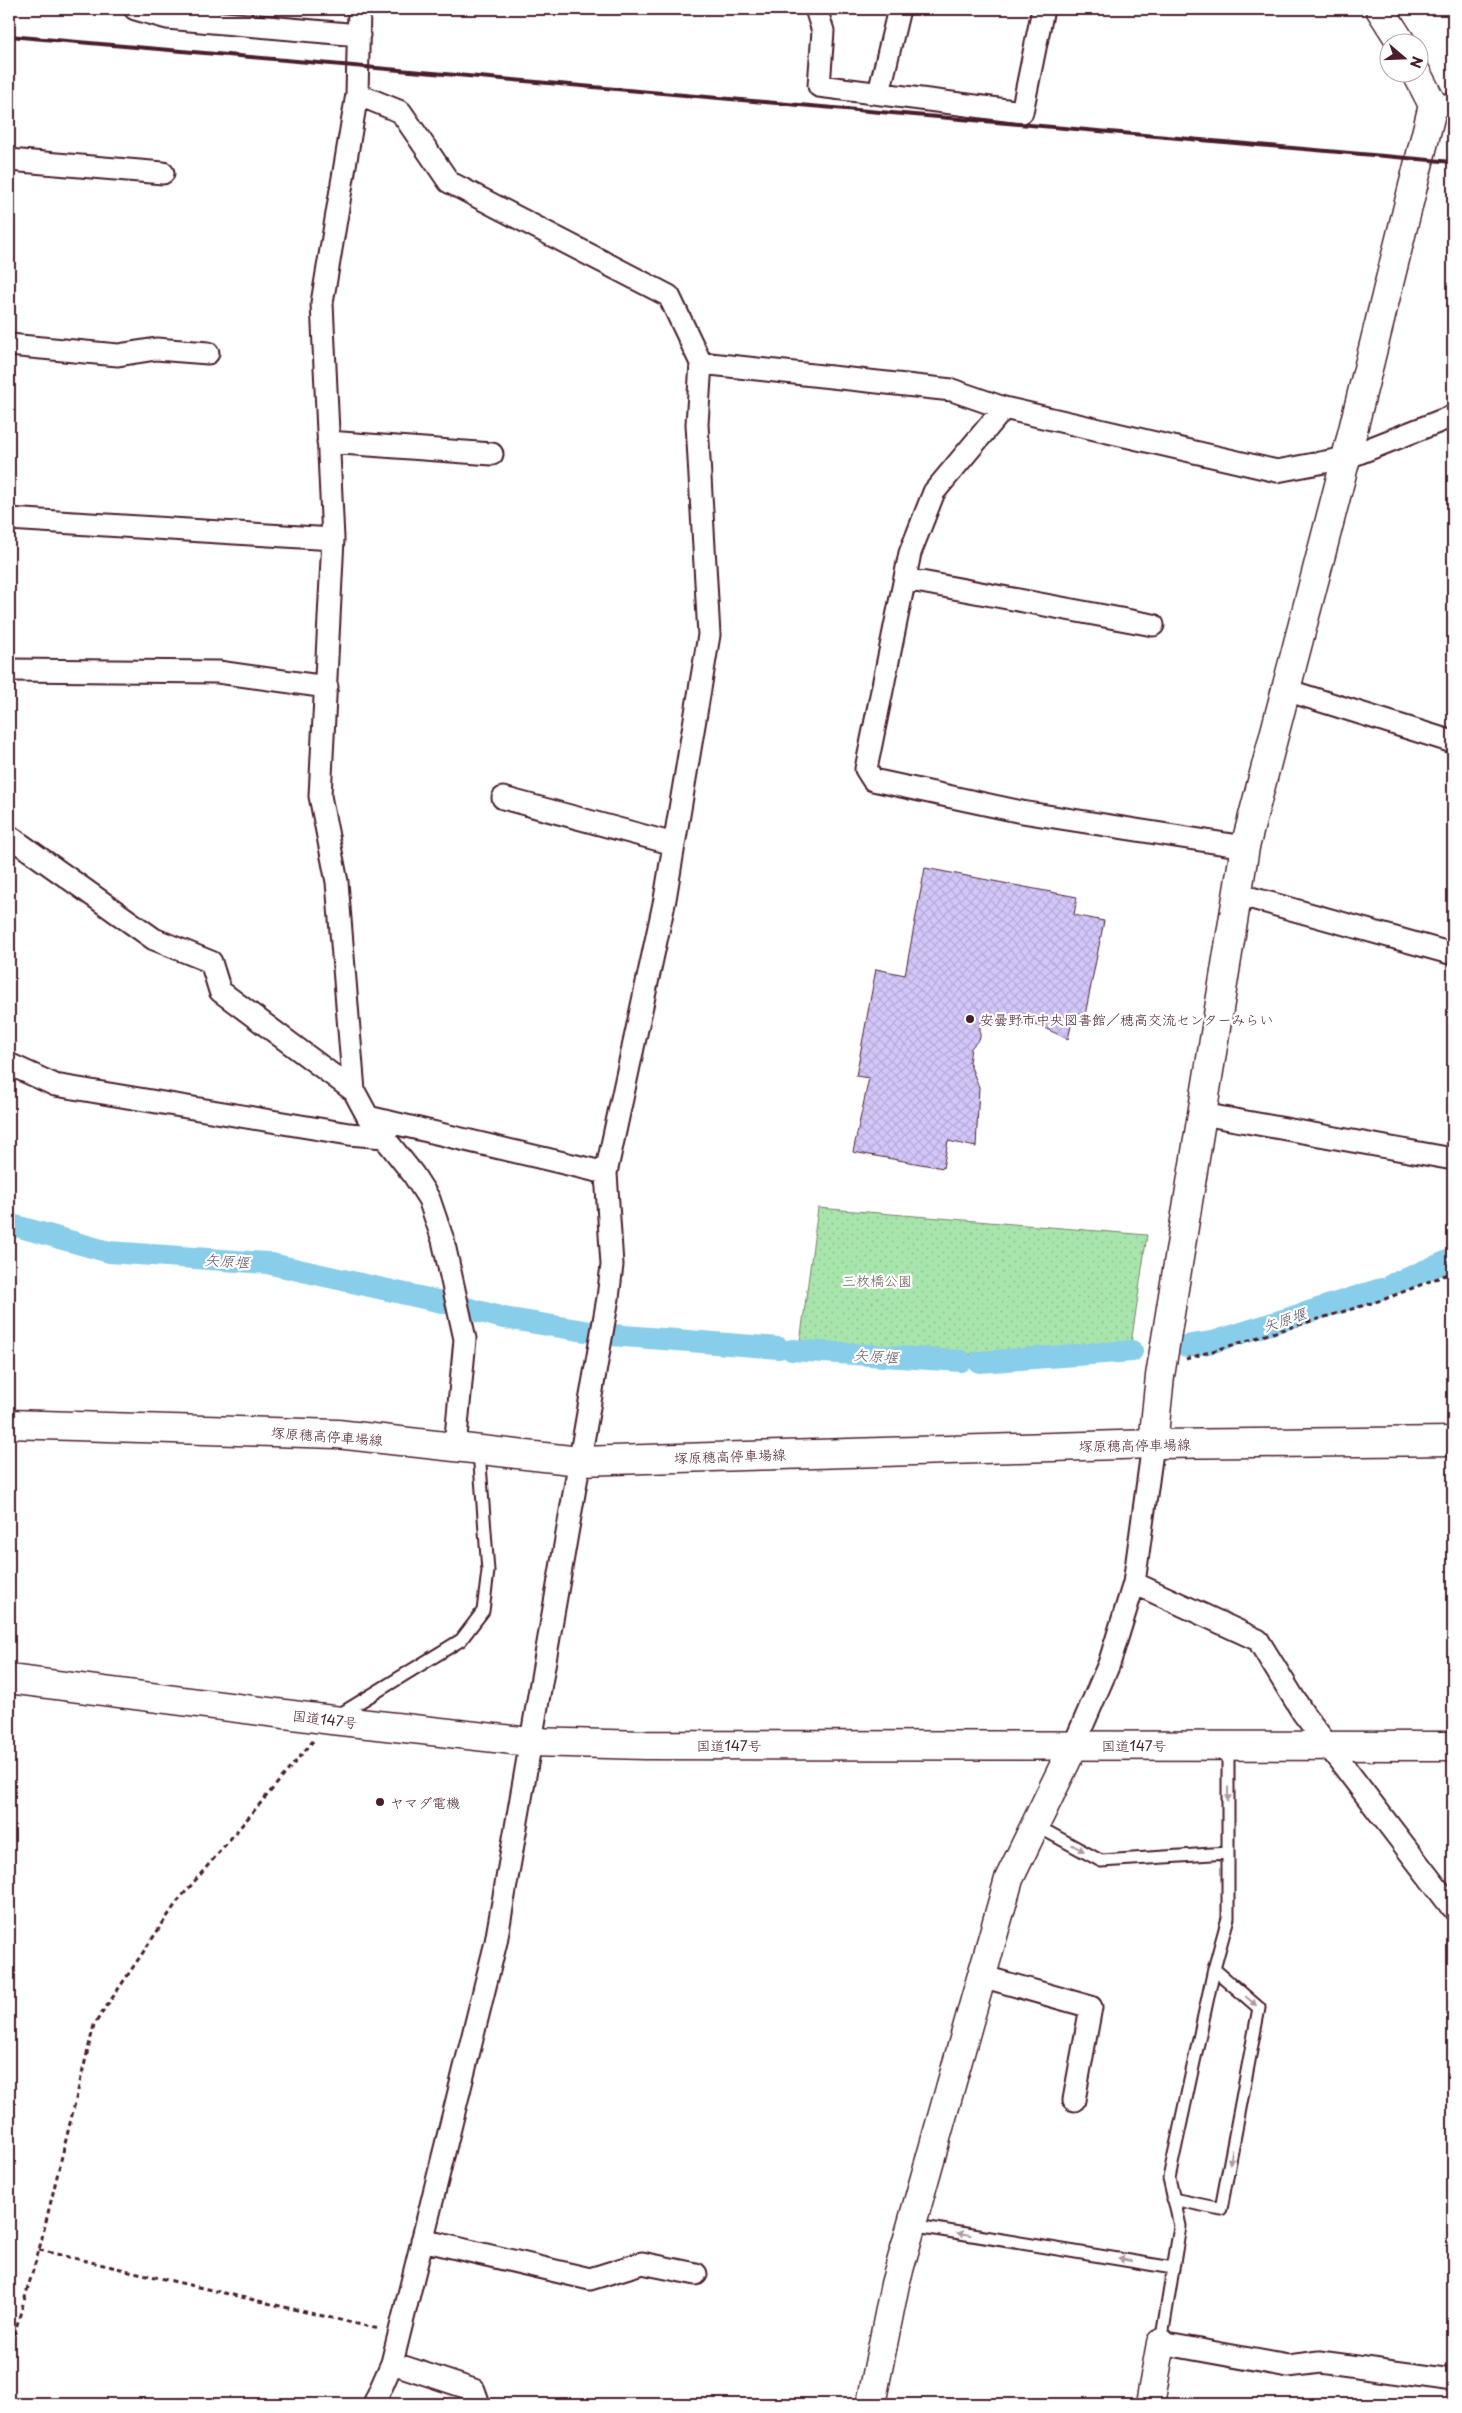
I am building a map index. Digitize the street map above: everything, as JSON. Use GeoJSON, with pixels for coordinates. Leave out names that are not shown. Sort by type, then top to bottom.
{"type":"FeatureCollection","features":[{"type":"Feature","properties":{"kind":"main road"},"geometry":{"type":"LineString","coordinates":[[1380,9],[1395,32]]}},
{"type":"Feature","properties":{"kind":"main road"},"geometry":{"type":"LineString","coordinates":[[1153,1444],[1160,1376],[1245,847],[1346,458],[1443,105],[1424,82]]}},
{"type":"Feature","properties":{"kind":"main road","name":"塚原穂高停車場線"},"geometry":{"type":"LineString","coordinates":[[9,1424],[337,1434],[580,1461],[1153,1444],[1453,1442]]}},
{"type":"Feature","properties":{"kind":"main road","name":"国道147号"},"geometry":{"type":"LineString","coordinates":[[9,1679],[332,1720],[530,1742],[646,1745],[1453,1746]]}},
{"type":"Feature","properties":{"kind":"main road"},"geometry":{"type":"LineString","coordinates":[[871,2404],[895,2284],[1009,1879],[1074,1746]]}},
{"type":"Feature","properties":{"kind":"main road"},"geometry":{"type":"LineString","coordinates":[[1150,2404],[1160,2342]]}},
{"type":"Feature","properties":{"kind":"street"},"geometry":{"type":"LineString","coordinates":[[135,9],[167,18],[359,35]]}},
{"type":"Feature","properties":{"kind":"street"},"geometry":{"type":"LineString","coordinates":[[358,9],[357,94],[322,303],[333,539],[320,796],[337,882],[354,1091],[368,1117],[429,1199],[443,1240],[465,1340],[467,1449]]}},
{"type":"Feature","properties":{"kind":"street"},"geometry":{"type":"LineString","coordinates":[[816,9],[823,31],[819,86],[1022,112],[1043,9]]}},
{"type":"Feature","properties":{"kind":"street"},"geometry":{"type":"LineString","coordinates":[[879,93],[899,9]]}},
{"type":"Feature","properties":{"kind":"street"},"geometry":{"type":"LineString","coordinates":[[357,94],[401,112],[449,182],[668,296],[701,363],[697,424],[709,635],[665,899],[606,1173],[612,1266],[496,1942],[400,2334],[392,2363],[374,2404]]}},
{"type":"Feature","properties":{"kind":"street"},"geometry":{"type":"LineString","coordinates":[[9,160],[164,173]]}},
{"type":"Feature","properties":{"kind":"street"},"geometry":{"type":"LineString","coordinates":[[9,345],[118,355],[156,349],[208,353]]}},
{"type":"Feature","properties":{"kind":"street"},"geometry":{"type":"LineString","coordinates":[[701,363],[952,390],[1004,408],[1276,471],[1346,458],[1453,416]]}},
{"type":"Feature","properties":{"kind":"street"},"geometry":{"type":"LineString","coordinates":[[1004,408],[934,492],[910,553],[866,769],[873,780],[1022,812],[1245,847]]}},
{"type":"Feature","properties":{"kind":"street"},"geometry":{"type":"LineString","coordinates":[[328,442],[492,454]]}},
{"type":"Feature","properties":{"kind":"street"},"geometry":{"type":"LineString","coordinates":[[9,519],[333,539]]}},
{"type":"Feature","properties":{"kind":"street"},"geometry":{"type":"LineString","coordinates":[[905,578],[1153,626]]}},
{"type":"Feature","properties":{"kind":"street"},"geometry":{"type":"LineString","coordinates":[[9,670],[218,672],[327,687]]}},
{"type":"Feature","properties":{"kind":"street"},"geometry":{"type":"LineString","coordinates":[[1286,690],[1453,742]]}},
{"type":"Feature","properties":{"kind":"street"},"geometry":{"type":"LineString","coordinates":[[503,798],[674,844]]}},
{"type":"Feature","properties":{"kind":"street"},"geometry":{"type":"LineString","coordinates":[[9,836],[154,939],[211,962],[220,991],[354,1091]]}},
{"type":"Feature","properties":{"kind":"street"},"geometry":{"type":"LineString","coordinates":[[1237,894],[1453,954]]}},
{"type":"Feature","properties":{"kind":"street"},"geometry":{"type":"LineString","coordinates":[[9,1064],[55,1085],[349,1134],[384,1137]]}},
{"type":"Feature","properties":{"kind":"street"},"geometry":{"type":"LineString","coordinates":[[1202,1114],[1453,1159]]}},
{"type":"Feature","properties":{"kind":"street"},"geometry":{"type":"LineString","coordinates":[[368,1117],[606,1173]]}},
{"type":"Feature","properties":{"kind":"street"},"geometry":{"type":"LineString","coordinates":[[1074,1746],[1109,1664],[1134,1584],[1153,1444]]}},
{"type":"Feature","properties":{"kind":"street"},"geometry":{"type":"LineString","coordinates":[[1134,1584],[1258,1640],[1304,1713],[1453,1909]]}},
{"type":"Feature","properties":{"kind":"street"},"geometry":{"type":"LineString","coordinates":[[981,1976],[1091,2007],[1074,2100]]}},
{"type":"Feature","properties":{"kind":"street"},"geometry":{"type":"LineString","coordinates":[[422,2240],[590,2278],[642,2263],[696,2274]]}},
{"type":"Feature","properties":{"kind":"street"},"geometry":{"type":"LineString","coordinates":[[1160,2342],[1288,2366],[1320,2362],[1453,2380]]}},
{"type":"Feature","properties":{"kind":"street"},"geometry":{"type":"LineString","coordinates":[[392,2363],[474,2390],[479,2404]]}},
{"type":"Feature","properties":{"kind":"lane"},"geometry":{"type":"LineString","coordinates":[[332,1720],[462,1640],[483,1611],[488,1570],[467,1449]]}},
{"type":"Feature","properties":{"kind":"lane"},"geometry":{"type":"LineString","coordinates":[[1160,2342],[1180,2226],[1168,2178],[1214,1969],[1228,1918],[1228,1745]]}},
{"type":"Feature","properties":{"kind":"lane"},"geometry":{"type":"LineString","coordinates":[[1035,1825],[1101,1861],[1228,1853]]}},
{"type":"Feature","properties":{"kind":"lane"},"geometry":{"type":"LineString","coordinates":[[1173,2199],[1221,2209],[1260,2008],[1214,1969]]}},
{"type":"Feature","properties":{"kind":"lane"},"geometry":{"type":"LineString","coordinates":[[912,2225],[1173,2268]]}},
{"type":"Feature","properties":{"kind":"path"},"geometry":{"type":"LineString","coordinates":[[1181,1360],[1385,1299],[1453,1272]]}},
{"type":"Feature","properties":{"kind":"path"},"geometry":{"type":"LineString","coordinates":[[9,2352],[39,2250],[94,2025],[177,1902],[332,1720]]}},
{"type":"Feature","properties":{"kind":"path"},"geometry":{"type":"LineString","coordinates":[[39,2250],[400,2334]]}},
{"type":"Feature","properties":{"kind":"green space","name":"三枚橋公園"},"geometry":{"type":"Polygon","coordinates":[[[818,1208],[1147,1235],[1131,1344],[993,1356],[800,1343],[818,1208]]]}},
{"type":"Feature","properties":{"kind":"building","name":"安曇野市中央図書館／穂高交流センターみらい"},"geometry":{"type":"Polygon","coordinates":[[[925,868],[1077,897],[1074,915],[1104,921],[1085,1015],[1074,1013],[1068,1039],[1040,1026],[1010,1022],[980,1023],[980,1038],[971,1048],[969,1062],[979,1087],[976,1147],[948,1141],[943,1168],[853,1152],[869,1078],[856,1076],[876,969],[905,975],[925,868]]]}},
{"type":"Feature","properties":{"kind":"waterway","name":"矢原堰"},"geometry":{"type":"LineString","coordinates":[[9,1224],[109,1252],[267,1263],[446,1303]]}},
{"type":"Feature","properties":{"kind":"waterway","name":"矢原堰"},"geometry":{"type":"LineString","coordinates":[[1393,1284],[1453,1259]]}},
{"type":"Feature","properties":{"kind":"waterway","name":"矢原堰"},"geometry":{"type":"LineString","coordinates":[[1186,1346],[1213,1342],[1381,1289]]}},
{"type":"Feature","properties":{"kind":"waterway","name":"矢原堰"},"geometry":{"type":"LineString","coordinates":[[466,1308],[504,1318],[591,1332]]}},
{"type":"Feature","properties":{"kind":"waterway","name":"矢原堰"},"geometry":{"type":"LineString","coordinates":[[611,1335],[779,1348]]}},
{"type":"Feature","properties":{"kind":"waterway","name":"矢原堰"},"geometry":{"type":"LineString","coordinates":[[792,1350],[961,1361]]}},
{"type":"Feature","properties":{"kind":"waterway","name":"矢原堰"},"geometry":{"type":"LineString","coordinates":[[979,1362],[1132,1351]]}},
{"type":"Feature","properties":{"kind":"railway"},"geometry":{"type":"LineString","coordinates":[[9,36],[1453,162]]}},
{"type":"Feature","properties":{"kind":"place","name":"安曇野市中央図書館／穂高交流センターみらい"},"geometry":{"type":"Point","coordinates":[970,1019]}},
{"type":"Feature","properties":{"kind":"place","name":"ヤマダ電機"},"geometry":{"type":"Point","coordinates":[380,1802]}}]}
